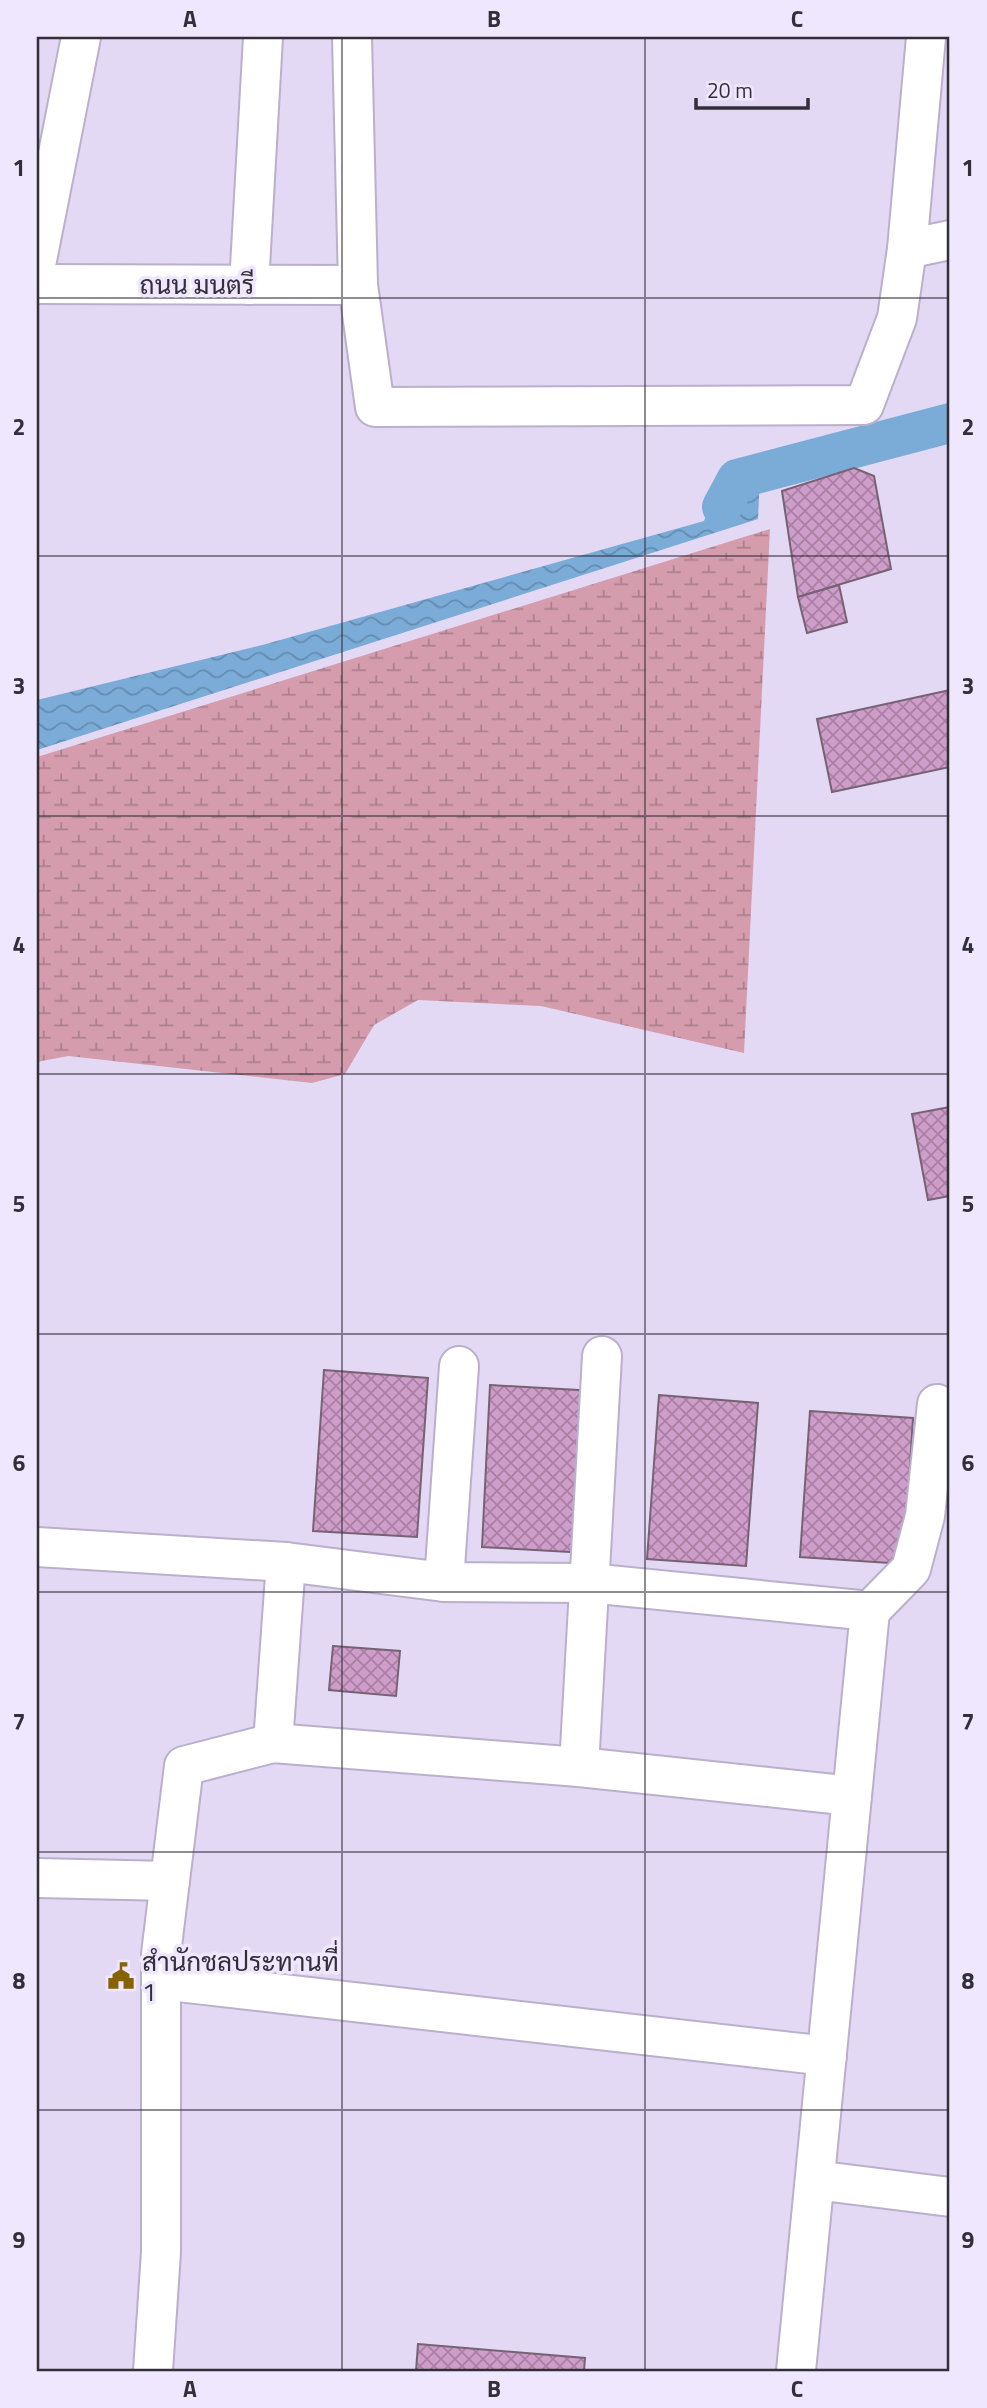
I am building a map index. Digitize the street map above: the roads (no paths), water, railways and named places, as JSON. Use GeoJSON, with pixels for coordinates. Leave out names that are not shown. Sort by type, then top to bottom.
{"type":"FeatureCollection","features":[{"type":"Feature","properties":{"kind":"street"},"geometry":{"type":"LineString","coordinates":[[37,260],[80,37]]}},
{"type":"Feature","properties":{"kind":"street"},"geometry":{"type":"LineString","coordinates":[[249,285],[263,37]]}},
{"type":"Feature","properties":{"kind":"street"},"geometry":{"type":"LineString","coordinates":[[352,37],[358,285],[375,407],[864,405],[897,318],[907,249],[926,37]]}},
{"type":"Feature","properties":{"kind":"street"},"geometry":{"type":"LineString","coordinates":[[907,249],[950,240]]}},
{"type":"Feature","properties":{"kind":"street","name":"ถนน มนตรี"},"geometry":{"type":"LineString","coordinates":[[37,284],[358,285]]}},
{"type":"Feature","properties":{"kind":"street"},"geometry":{"type":"LineString","coordinates":[[579,1767],[602,1356]]}},
{"type":"Feature","properties":{"kind":"street"},"geometry":{"type":"LineString","coordinates":[[444,1582],[459,1366]]}},
{"type":"Feature","properties":{"kind":"street"},"geometry":{"type":"LineString","coordinates":[[796,2371],[870,1611],[911,1569],[925,1516],[937,1404]]}},
{"type":"Feature","properties":{"kind":"street"},"geometry":{"type":"LineString","coordinates":[[37,1547],[286,1562],[444,1582],[589,1583],[870,1611]]}},
{"type":"Feature","properties":{"kind":"street"},"geometry":{"type":"LineString","coordinates":[[273,1742],[286,1562]]}},
{"type":"Feature","properties":{"kind":"street"},"geometry":{"type":"LineString","coordinates":[[153,2371],[160,2252],[161,1980],[184,1766],[273,1742],[579,1767],[852,1796]]}},
{"type":"Feature","properties":{"kind":"street"},"geometry":{"type":"LineString","coordinates":[[37,1878],[170,1881]]}},
{"type":"Feature","properties":{"kind":"street"},"geometry":{"type":"LineString","coordinates":[[161,1980],[827,2056]]}},
{"type":"Feature","properties":{"kind":"street"},"geometry":{"type":"LineString","coordinates":[[816,2180],[950,2197]]}},
{"type":"Feature","properties":{"kind":"water"},"geometry":{"type":"Polygon","coordinates":[[[761,454],[758,519],[37,750],[37,700],[266,644],[704,521],[728,461],[761,454]]]}},
{"type":"Feature","properties":{"kind":"waterway"},"geometry":{"type":"LineString","coordinates":[[722,507],[737,479],[950,423]]}},
{"type":"Feature","properties":{"kind":"place","name":"สำนักชลประทานที่ 1"},"geometry":{"type":"Point","coordinates":[121,1976]}}]}
